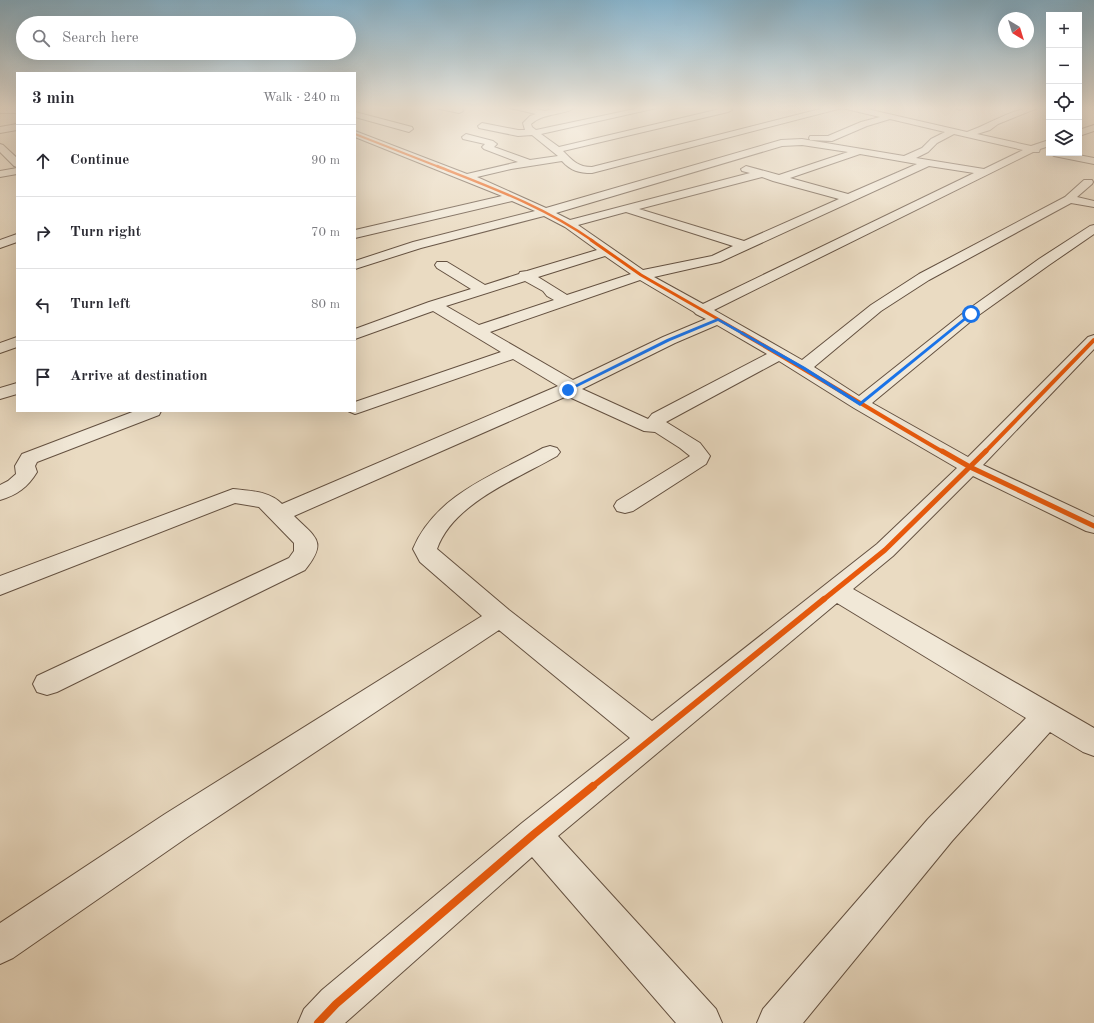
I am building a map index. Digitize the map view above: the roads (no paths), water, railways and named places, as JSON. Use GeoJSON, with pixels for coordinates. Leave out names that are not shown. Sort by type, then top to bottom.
{"type":"FeatureCollection","features":[{"type":"Feature","properties":{"kind":"street"},"geometry":{"type":"LineString","coordinates":[[8,155],[16,163]]}},
{"type":"Feature","properties":{"kind":"street"},"geometry":{"type":"LineString","coordinates":[[409,155],[513,197],[569,224],[641,275],[701,311],[718,319],[778,355],[803,368],[860,404],[970,467],[1094,526]]}},
{"type":"Feature","properties":{"kind":"street"},"geometry":{"type":"LineString","coordinates":[[507,155],[529,163]]}},
{"type":"Feature","properties":{"kind":"street"},"geometry":{"type":"LineString","coordinates":[[562,155],[572,167],[592,170],[653,155]]}},
{"type":"Feature","properties":{"kind":"street"},"geometry":{"type":"LineString","coordinates":[[356,265],[417,245],[546,212],[744,155]]}},
{"type":"Feature","properties":{"kind":"street"},"geometry":{"type":"LineString","coordinates":[[777,178],[852,155]]}},
{"type":"Feature","properties":{"kind":"street"},"geometry":{"type":"LineString","coordinates":[[882,155],[985,172]]}},
{"type":"Feature","properties":{"kind":"street"},"geometry":{"type":"LineString","coordinates":[[907,158],[914,155]]}},
{"type":"Feature","properties":{"kind":"street"},"geometry":{"type":"LineString","coordinates":[[701,311],[1020,155]]}},
{"type":"Feature","properties":{"kind":"street"},"geometry":{"type":"LineString","coordinates":[[1069,156],[1094,161]]}},
{"type":"Feature","properties":{"kind":"street"},"geometry":{"type":"LineString","coordinates":[[466,177],[529,163],[565,158]]}},
{"type":"Feature","properties":{"kind":"street"},"geometry":{"type":"LineString","coordinates":[[721,162],[849,198]]}},
{"type":"Feature","properties":{"kind":"street"},"geometry":{"type":"LineString","coordinates":[[477,331],[641,275],[656,273],[699,261],[715,259],[929,162]]}},
{"type":"Feature","properties":{"kind":"street"},"geometry":{"type":"LineString","coordinates":[[0,174],[16,171]]}},
{"type":"Feature","properties":{"kind":"street"},"geometry":{"type":"LineString","coordinates":[[569,224],[760,174]]}},
{"type":"Feature","properties":{"kind":"street"},"geometry":{"type":"LineString","coordinates":[[803,368],[876,308],[924,277],[1069,198],[1088,182]]}},
{"type":"Feature","properties":{"kind":"street"},"geometry":{"type":"LineString","coordinates":[[356,234],[405,220],[441,214],[513,197]]}},
{"type":"Feature","properties":{"kind":"street"},"geometry":{"type":"LineString","coordinates":[[1069,198],[1094,204]]}},
{"type":"Feature","properties":{"kind":"street"},"geometry":{"type":"LineString","coordinates":[[627,209],[746,246]]}},
{"type":"Feature","properties":{"kind":"street"},"geometry":{"type":"LineString","coordinates":[[860,404],[971,314],[1044,262],[1094,229]]}},
{"type":"Feature","properties":{"kind":"street"},"geometry":{"type":"LineString","coordinates":[[0,244],[16,239]]}},
{"type":"Feature","properties":{"kind":"street"},"geometry":{"type":"LineString","coordinates":[[356,334],[482,289],[607,251]]}},
{"type":"Feature","properties":{"kind":"street"},"geometry":{"type":"LineString","coordinates":[[442,266],[482,289]]}},
{"type":"Feature","properties":{"kind":"street"},"geometry":{"type":"LineString","coordinates":[[525,275],[548,288],[552,293],[566,301]]}},
{"type":"Feature","properties":{"kind":"street"},"geometry":{"type":"LineString","coordinates":[[434,305],[572,387]]}},
{"type":"Feature","properties":{"kind":"street"},"geometry":{"type":"LineString","coordinates":[[279,514],[572,387],[669,340],[718,319]]}},
{"type":"Feature","properties":{"kind":"street"},"geometry":{"type":"LineString","coordinates":[[318,1023],[336,1004],[534,834],[885,550],[970,467],[1094,340]]}},
{"type":"Feature","properties":{"kind":"street"},"geometry":{"type":"LineString","coordinates":[[0,348],[16,342]]}},
{"type":"Feature","properties":{"kind":"street"},"geometry":{"type":"LineString","coordinates":[[356,408],[513,353]]}},
{"type":"Feature","properties":{"kind":"street"},"geometry":{"type":"LineString","coordinates":[[625,506],[699,460],[700,456],[693,447],[658,426],[656,421],[659,418],[778,355]]}},
{"type":"Feature","properties":{"kind":"street"},"geometry":{"type":"LineString","coordinates":[[572,387],[568,390],[651,427]]}},
{"type":"Feature","properties":{"kind":"street"},"geometry":{"type":"LineString","coordinates":[[0,394],[16,388]]}},
{"type":"Feature","properties":{"kind":"street"},"geometry":{"type":"LineString","coordinates":[[0,493],[12,488],[22,481],[27,472],[25,466],[28,458],[149,412]]}},
{"type":"Feature","properties":{"kind":"street"},"geometry":{"type":"LineString","coordinates":[[550,452],[464,502],[442,520],[431,535],[425,549],[428,556],[500,617],[652,738]]}},
{"type":"Feature","properties":{"kind":"street"},"geometry":{"type":"LineString","coordinates":[[0,586],[233,496],[253,498],[267,502],[306,541],[306,554],[297,564],[47,684]]}},
{"type":"Feature","properties":{"kind":"street"},"geometry":{"type":"LineString","coordinates":[[836,591],[1094,743]]}},
{"type":"Feature","properties":{"kind":"street"},"geometry":{"type":"LineString","coordinates":[[0,945],[177,825],[500,617]]}},
{"type":"Feature","properties":{"kind":"street"},"geometry":{"type":"LineString","coordinates":[[777,1023],[940,830],[1047,716]]}},
{"type":"Feature","properties":{"kind":"street"},"geometry":{"type":"LineString","coordinates":[[534,834],[702,1023]]}}]}
